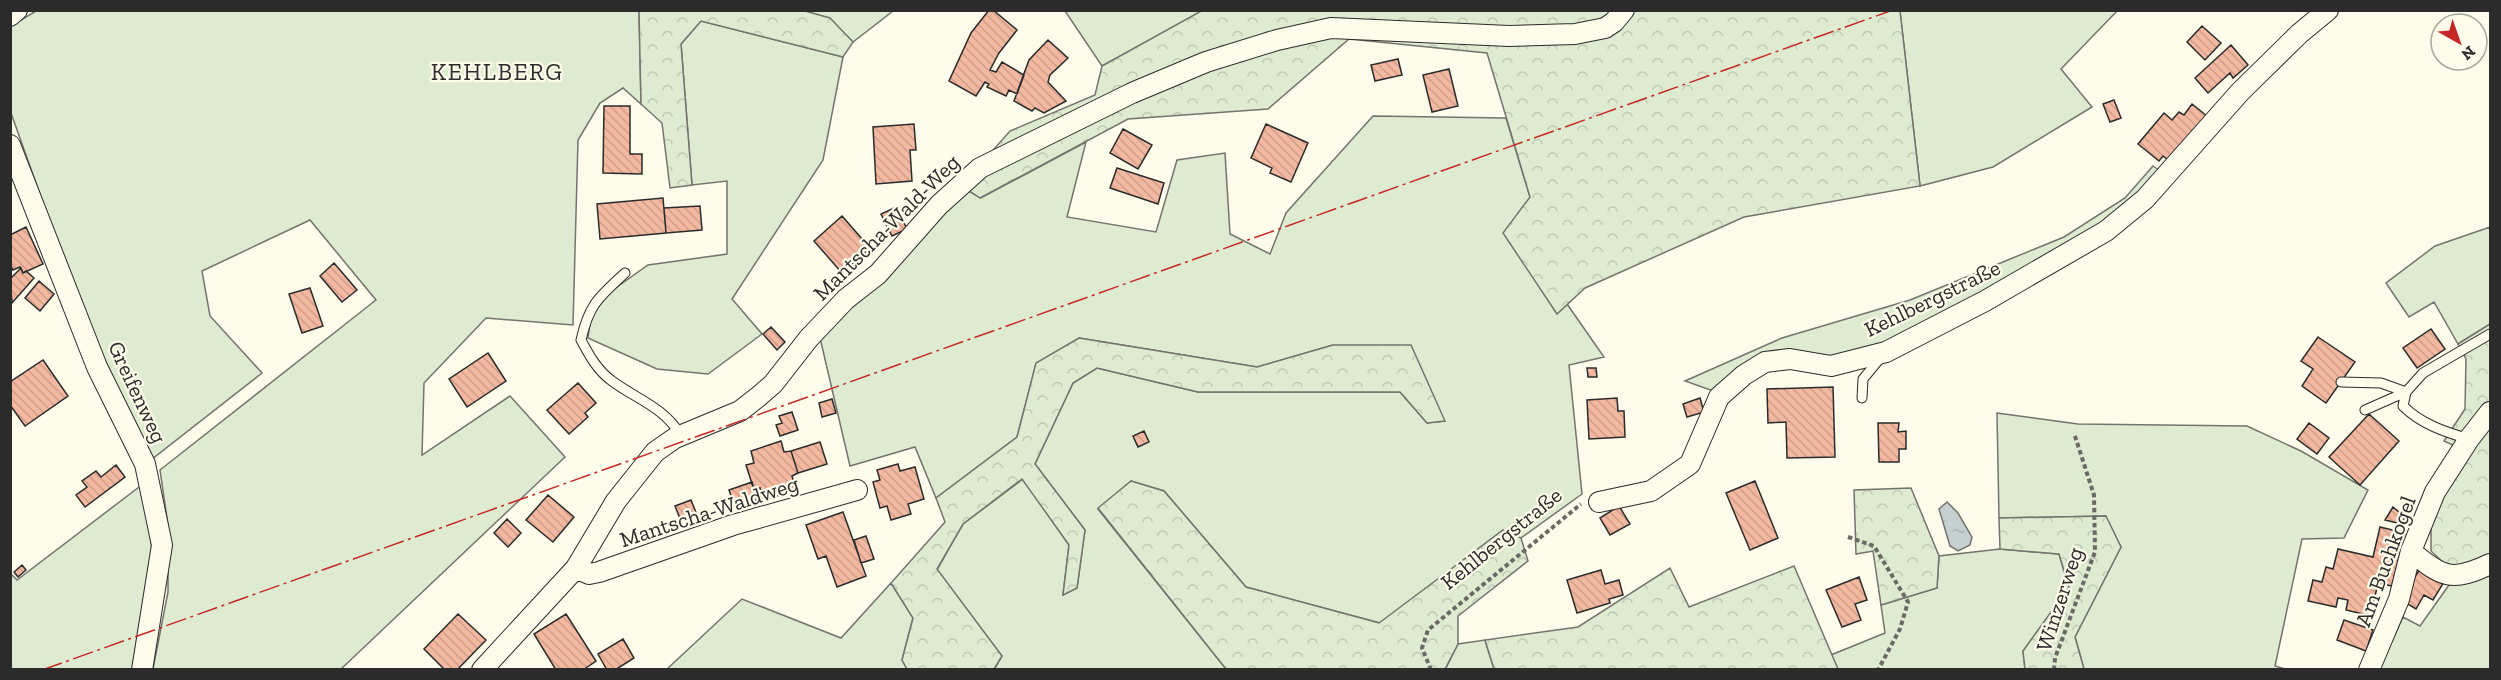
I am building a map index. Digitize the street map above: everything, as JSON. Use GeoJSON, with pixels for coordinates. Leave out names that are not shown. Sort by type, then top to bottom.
{"type":"FeatureCollection","features":[{"type":"Feature","properties":{"kind":"street"},"geometry":{"type":"LineString","coordinates":[[10,16],[17,10]]}},
{"type":"Feature","properties":{"kind":"street","name":"Mantscha-Wald-Weg"},"geometry":{"type":"LineString","coordinates":[[482,669],[576,568],[616,501],[655,452],[681,435],[740,411],[773,384],[809,338],[846,299],[878,274],[939,205],[980,168],[1132,93],[1206,62],[1277,40],[1332,28],[1509,36],[1575,34],[1605,28],[1624,10]]}},
{"type":"Feature","properties":{"kind":"street","name":"Kehlbergstraße"},"geometry":{"type":"LineString","coordinates":[[1599,502],[1651,491],[1690,464],[1719,397],[1744,375],[1766,362],[1790,360],[1831,366],[1886,352],[1985,301],[2106,231],[2145,200],[2240,92],[2299,34],[2328,10]]}},
{"type":"Feature","properties":{"kind":"street","name":"Greifenweg"},"geometry":{"type":"LineString","coordinates":[[10,146],[97,367],[145,464],[162,545],[142,669]]}},
{"type":"Feature","properties":{"kind":"street","name":"Am Buchkogel"},"geometry":{"type":"LineString","coordinates":[[2369,669],[2399,599],[2411,551],[2435,492],[2469,439],[2490,412]]}},
{"type":"Feature","properties":{"kind":"street","name":"Mantscha-Waldweg"},"geometry":{"type":"LineString","coordinates":[[576,568],[589,574],[599,572],[733,525],[857,490]]}},
{"type":"Feature","properties":{"kind":"street"},"geometry":{"type":"LineString","coordinates":[[2411,551],[2435,569],[2449,576],[2475,572],[2490,564]]}},
{"type":"Feature","properties":{"kind":"lane"},"geometry":{"type":"LineString","coordinates":[[625,273],[599,297],[586,317],[581,340],[593,362],[610,380],[661,411],[681,435]]}},
{"type":"Feature","properties":{"kind":"lane"},"geometry":{"type":"LineString","coordinates":[[2365,410],[2406,392],[2423,373],[2490,334]]}},
{"type":"Feature","properties":{"kind":"lane"},"geometry":{"type":"LineString","coordinates":[[1862,398],[1863,379],[1886,352]]}},
{"type":"Feature","properties":{"kind":"lane"},"geometry":{"type":"LineString","coordinates":[[2341,382],[2381,383],[2406,392]]}},
{"type":"Feature","properties":{"kind":"lane"},"geometry":{"type":"LineString","coordinates":[[2406,392],[2403,406],[2415,418],[2469,439]]}},
{"type":"Feature","properties":{"kind":"path","name":"Winzerweg"},"geometry":{"type":"LineString","coordinates":[[2054,669],[2055,658],[2095,552],[2094,495],[2074,434]]}},
{"type":"Feature","properties":{"kind":"path","name":"Kehlbergstraße"},"geometry":{"type":"LineString","coordinates":[[1431,669],[1422,648],[1428,630],[1578,505],[1590,501],[1599,502]]}},
{"type":"Feature","properties":{"kind":"path"},"geometry":{"type":"LineString","coordinates":[[1848,537],[1874,546],[1908,602],[1900,629],[1878,669]]}},
{"type":"Feature","properties":{"kind":"green space"},"geometry":{"type":"Polygon","coordinates":[[[1203,10],[1900,11],[1920,186],[1744,217],[1585,288],[1557,314],[1503,233],[1530,197],[1487,53],[1349,39],[1268,109],[1128,119],[980,198],[961,186],[1010,131],[1095,95],[1102,66],[1203,10]]]}},
{"type":"Feature","properties":{"kind":"green space"},"geometry":{"type":"Polygon","coordinates":[[[36,11],[639,11],[641,104],[623,88],[600,103],[578,140],[573,325],[486,318],[424,383],[422,455],[510,396],[565,457],[341,669],[153,669],[168,592],[168,525],[160,470],[376,300],[310,220],[202,271],[210,316],[262,373],[152,459],[102,354],[51,225],[11,113],[11,26],[36,11]]]}},
{"type":"Feature","properties":{"kind":"green space"},"geometry":{"type":"Polygon","coordinates":[[[639,11],[805,11],[830,18],[853,42],[843,57],[701,21],[681,44],[692,185],[670,188],[662,123],[641,104],[639,11]]]}},
{"type":"Feature","properties":{"kind":"green space"},"geometry":{"type":"Polygon","coordinates":[[[805,11],[893,11],[853,42],[830,19],[805,11]]]}},
{"type":"Feature","properties":{"kind":"green space"},"geometry":{"type":"Polygon","coordinates":[[[1065,11],[1203,11],[1102,66],[1065,11]]]}},
{"type":"Feature","properties":{"kind":"green space"},"geometry":{"type":"Polygon","coordinates":[[[1900,11],[2117,11],[2061,69],[2092,107],[1993,167],[1920,186],[1900,11]]]}},
{"type":"Feature","properties":{"kind":"green space"},"geometry":{"type":"Polygon","coordinates":[[[701,21],[843,57],[823,160],[732,299],[762,334],[708,374],[657,369],[588,338],[591,316],[610,292],[648,265],[727,254],[727,181],[692,185],[681,44],[701,21]]]}},
{"type":"Feature","properties":{"kind":"green space"},"geometry":{"type":"Polygon","coordinates":[[[1373,116],[1506,118],[1530,197],[1557,313],[1567,304],[1604,357],[1569,365],[1582,494],[1521,538],[1503,530],[1380,623],[1246,587],[1164,491],[1131,481],[1098,509],[1226,669],[994,670],[1002,656],[937,570],[963,524],[1023,479],[1069,545],[1063,595],[1077,588],[1085,530],[1035,464],[1073,383],[1097,368],[1198,392],[1400,392],[1427,423],[1444,421],[1333,345],[1257,367],[1079,338],[1036,364],[1017,437],[936,498],[915,447],[850,466],[820,338],[870,290],[961,186],[981,198],[1086,142],[1067,217],[1156,232],[1177,160],[1225,153],[1230,234],[1270,254],[1286,213],[1373,116]]]}},
{"type":"Feature","properties":{"kind":"green space"},"geometry":{"type":"Polygon","coordinates":[[[2153,166],[2163,173],[2093,234],[1879,346],[1829,358],[1782,352],[1716,392],[1685,381],[1782,338],[1910,300],[2064,237],[2125,198],[2153,166]]]}},
{"type":"Feature","properties":{"kind":"green space"},"geometry":{"type":"Polygon","coordinates":[[[2490,227],[2490,324],[2458,344],[2434,302],[2409,317],[2386,283],[2435,246],[2490,227]]]}},
{"type":"Feature","properties":{"kind":"green space"},"geometry":{"type":"Polygon","coordinates":[[[2490,324],[2490,572],[2472,580],[2449,585],[2448,567],[2431,551],[2431,525],[2457,447],[2444,441],[2465,409],[2466,359],[2458,344],[2490,324]]]}},
{"type":"Feature","properties":{"kind":"green space"},"geometry":{"type":"Polygon","coordinates":[[[1079,338],[1257,367],[1333,345],[1411,345],[1445,421],[1427,423],[1400,392],[1198,392],[1097,368],[1073,383],[1035,464],[1085,530],[1077,588],[1063,595],[1069,545],[1022,479],[963,524],[937,569],[1002,656],[994,669],[907,669],[902,660],[913,618],[891,583],[945,522],[936,498],[1017,437],[1036,363],[1079,338]]]}},
{"type":"Feature","properties":{"kind":"green space"},"geometry":{"type":"Polygon","coordinates":[[[1997,413],[2078,424],[2247,426],[2301,451],[2368,490],[2344,538],[2302,539],[2275,666],[2285,669],[2084,669],[2075,637],[2121,547],[2105,516],[1999,518],[1997,413]]]}},
{"type":"Feature","properties":{"kind":"green space"},"geometry":{"type":"Polygon","coordinates":[[[1131,481],[1164,491],[1246,587],[1379,623],[1503,530],[1521,538],[1528,561],[1458,616],[1458,644],[1445,669],[1226,669],[1098,508],[1131,481]]]}},
{"type":"Feature","properties":{"kind":"green space"},"geometry":{"type":"Polygon","coordinates":[[[143,484],[152,549],[132,669],[11,669],[10,573],[17,580],[143,484]]]}},
{"type":"Feature","properties":{"kind":"green space"},"geometry":{"type":"Polygon","coordinates":[[[1911,488],[1939,556],[1937,588],[1881,605],[1873,551],[1856,554],[1854,490],[1911,488]]]}},
{"type":"Feature","properties":{"kind":"green space"},"geometry":{"type":"Polygon","coordinates":[[[2106,516],[2121,547],[2075,637],[2084,669],[2025,669],[2023,651],[2069,587],[2059,554],[2000,549],[1999,518],[2106,516]]]}},
{"type":"Feature","properties":{"kind":"green space"},"geometry":{"type":"Polygon","coordinates":[[[2000,549],[2059,554],[2069,588],[2023,651],[2025,669],[1838,669],[1831,655],[1885,633],[1881,605],[1937,588],[1939,556],[2000,549]]]}},
{"type":"Feature","properties":{"kind":"green space"},"geometry":{"type":"Polygon","coordinates":[[[1794,566],[1838,669],[1494,669],[1485,640],[1578,627],[1670,568],[1689,607],[1794,566]]]}},
{"type":"Feature","properties":{"kind":"green space"},"geometry":{"type":"Polygon","coordinates":[[[2490,572],[2490,669],[2379,670],[2403,617],[2420,626],[2449,585],[2472,580],[2490,572]]]}},
{"type":"Feature","properties":{"kind":"green space"},"geometry":{"type":"Polygon","coordinates":[[[891,583],[913,618],[902,660],[907,669],[666,670],[742,599],[841,638],[891,583]]]}},
{"type":"Feature","properties":{"kind":"green space"},"geometry":{"type":"Polygon","coordinates":[[[1485,640],[1494,669],[1445,670],[1458,644],[1485,640]]]}},
{"type":"Feature","properties":{"kind":"water"},"geometry":{"type":"Polygon","coordinates":[[[1947,502],[1958,513],[1972,537],[1970,545],[1958,551],[1950,546],[1939,509],[1947,502]]]}},
{"type":"Feature","properties":{"kind":"building"},"geometry":{"type":"Polygon","coordinates":[[[989,10],[993,10],[1017,30],[999,53],[990,70],[996,72],[1002,62],[1024,75],[1017,94],[1009,90],[1006,96],[987,87],[989,84],[985,82],[976,96],[949,81],[971,33],[989,10]]]}},
{"type":"Feature","properties":{"kind":"building"},"geometry":{"type":"Polygon","coordinates":[[[2202,26],[2221,43],[2205,60],[2187,42],[2202,26]]]}},
{"type":"Feature","properties":{"kind":"building"},"geometry":{"type":"Polygon","coordinates":[[[1048,40],[1068,58],[1050,75],[1048,82],[1066,101],[1044,113],[1035,108],[1032,111],[1014,101],[1029,60],[1048,40]]]}},
{"type":"Feature","properties":{"kind":"building"},"geometry":{"type":"Polygon","coordinates":[[[2231,45],[2248,65],[2233,78],[2230,73],[2208,93],[2195,78],[2231,45]]]}},
{"type":"Feature","properties":{"kind":"building"},"geometry":{"type":"Polygon","coordinates":[[[1398,59],[1402,75],[1375,81],[1371,65],[1398,59]]]}},
{"type":"Feature","properties":{"kind":"building"},"geometry":{"type":"Polygon","coordinates":[[[1449,69],[1458,106],[1432,112],[1423,75],[1449,69]]]}},
{"type":"Feature","properties":{"kind":"building"},"geometry":{"type":"Polygon","coordinates":[[[2114,100],[2121,118],[2110,122],[2103,104],[2114,100]]]}},
{"type":"Feature","properties":{"kind":"building"},"geometry":{"type":"Polygon","coordinates":[[[2192,104],[2207,116],[2171,162],[2163,156],[2159,161],[2138,144],[2164,113],[2172,120],[2179,112],[2184,115],[2192,104]]]}},
{"type":"Feature","properties":{"kind":"building"},"geometry":{"type":"Polygon","coordinates":[[[604,106],[630,106],[630,154],[642,154],[642,174],[603,173],[604,106]]]}},
{"type":"Feature","properties":{"kind":"building"},"geometry":{"type":"Polygon","coordinates":[[[914,124],[916,150],[910,150],[912,181],[876,184],[873,127],[914,124]]]}},
{"type":"Feature","properties":{"kind":"building"},"geometry":{"type":"Polygon","coordinates":[[[1266,124],[1308,143],[1291,182],[1270,173],[1272,168],[1251,158],[1266,124]]]}},
{"type":"Feature","properties":{"kind":"building"},"geometry":{"type":"Polygon","coordinates":[[[1123,129],[1152,145],[1138,169],[1110,153],[1123,129]]]}},
{"type":"Feature","properties":{"kind":"building"},"geometry":{"type":"Polygon","coordinates":[[[1117,168],[1164,183],[1158,204],[1110,188],[1117,168]]]}},
{"type":"Feature","properties":{"kind":"building"},"geometry":{"type":"Polygon","coordinates":[[[663,198],[666,233],[600,239],[597,204],[663,198]]]}},
{"type":"Feature","properties":{"kind":"building"},"geometry":{"type":"Polygon","coordinates":[[[700,206],[702,230],[666,233],[664,208],[700,206]]]}},
{"type":"Feature","properties":{"kind":"building"},"geometry":{"type":"Polygon","coordinates":[[[896,207],[907,229],[892,236],[881,214],[896,207]]]}},
{"type":"Feature","properties":{"kind":"building"},"geometry":{"type":"Polygon","coordinates":[[[842,216],[870,248],[842,273],[814,241],[842,216]]]}},
{"type":"Feature","properties":{"kind":"building"},"geometry":{"type":"Polygon","coordinates":[[[26,227],[43,264],[23,273],[20,267],[13,270],[10,264],[10,235],[26,227]]]}},
{"type":"Feature","properties":{"kind":"building"},"geometry":{"type":"Polygon","coordinates":[[[334,263],[357,290],[342,302],[320,276],[334,263]]]}},
{"type":"Feature","properties":{"kind":"building"},"geometry":{"type":"Polygon","coordinates":[[[21,268],[23,273],[26,271],[34,278],[12,303],[10,279],[21,268]]]}},
{"type":"Feature","properties":{"kind":"building"},"geometry":{"type":"Polygon","coordinates":[[[39,281],[54,294],[40,311],[25,298],[39,281]]]}},
{"type":"Feature","properties":{"kind":"building"},"geometry":{"type":"Polygon","coordinates":[[[310,288],[323,326],[302,333],[289,294],[310,288]]]}},
{"type":"Feature","properties":{"kind":"building"},"geometry":{"type":"Polygon","coordinates":[[[771,327],[785,342],[777,350],[763,334],[771,327]]]}},
{"type":"Feature","properties":{"kind":"building"},"geometry":{"type":"Polygon","coordinates":[[[2431,329],[2445,349],[2417,368],[2403,348],[2431,329]]]}},
{"type":"Feature","properties":{"kind":"building"},"geometry":{"type":"Polygon","coordinates":[[[2318,337],[2355,362],[2326,403],[2302,386],[2313,369],[2301,361],[2318,337]]]}},
{"type":"Feature","properties":{"kind":"building"},"geometry":{"type":"Polygon","coordinates":[[[488,353],[506,381],[467,407],[449,379],[488,353]]]}},
{"type":"Feature","properties":{"kind":"building"},"geometry":{"type":"Polygon","coordinates":[[[43,360],[68,396],[25,426],[10,405],[10,382],[43,360]]]}},
{"type":"Feature","properties":{"kind":"building"},"geometry":{"type":"Polygon","coordinates":[[[1587,368],[1596,368],[1597,377],[1588,377],[1587,368]]]}},
{"type":"Feature","properties":{"kind":"building"},"geometry":{"type":"Polygon","coordinates":[[[578,383],[596,403],[585,413],[588,417],[569,434],[547,410],[578,383]]]}},
{"type":"Feature","properties":{"kind":"building"},"geometry":{"type":"Polygon","coordinates":[[[1833,387],[1835,457],[1787,458],[1786,422],[1768,423],[1767,389],[1833,387]]]}},
{"type":"Feature","properties":{"kind":"building"},"geometry":{"type":"Polygon","coordinates":[[[1617,398],[1618,411],[1624,411],[1625,437],[1589,439],[1587,400],[1617,398]]]}},
{"type":"Feature","properties":{"kind":"building"},"geometry":{"type":"Polygon","coordinates":[[[1700,398],[1704,412],[1687,417],[1683,404],[1700,398]]]}},
{"type":"Feature","properties":{"kind":"building"},"geometry":{"type":"Polygon","coordinates":[[[832,399],[836,413],[822,417],[819,403],[832,399]]]}},
{"type":"Feature","properties":{"kind":"building"},"geometry":{"type":"Polygon","coordinates":[[[792,412],[798,430],[780,436],[776,425],[782,423],[779,416],[792,412]]]}},
{"type":"Feature","properties":{"kind":"building"},"geometry":{"type":"Polygon","coordinates":[[[2369,414],[2399,441],[2360,485],[2329,457],[2369,414]]]}},
{"type":"Feature","properties":{"kind":"building"},"geometry":{"type":"Polygon","coordinates":[[[1878,423],[1899,423],[1898,432],[1906,431],[1906,449],[1899,449],[1899,462],[1879,462],[1878,423]]]}},
{"type":"Feature","properties":{"kind":"building"},"geometry":{"type":"Polygon","coordinates":[[[2309,423],[2329,438],[2317,454],[2297,439],[2309,423]]]}},
{"type":"Feature","properties":{"kind":"building"},"geometry":{"type":"Polygon","coordinates":[[[1144,431],[1149,442],[1138,447],[1133,436],[1144,431]]]}},
{"type":"Feature","properties":{"kind":"building"},"geometry":{"type":"Polygon","coordinates":[[[781,441],[784,452],[791,451],[798,473],[792,476],[796,490],[764,500],[760,488],[754,490],[746,465],[754,463],[751,451],[781,441]]]}},
{"type":"Feature","properties":{"kind":"building"},"geometry":{"type":"Polygon","coordinates":[[[820,442],[827,464],[798,473],[791,451],[820,442]]]}},
{"type":"Feature","properties":{"kind":"building"},"geometry":{"type":"Polygon","coordinates":[[[898,464],[900,471],[915,467],[924,499],[908,504],[911,514],[891,520],[887,506],[880,508],[873,482],[880,480],[877,470],[898,464]]]}},
{"type":"Feature","properties":{"kind":"building"},"geometry":{"type":"Polygon","coordinates":[[[116,465],[125,477],[85,507],[76,495],[87,487],[82,481],[96,471],[101,477],[116,465]]]}},
{"type":"Feature","properties":{"kind":"building"},"geometry":{"type":"Polygon","coordinates":[[[1755,481],[1778,538],[1750,550],[1726,493],[1755,481]]]}},
{"type":"Feature","properties":{"kind":"building"},"geometry":{"type":"Polygon","coordinates":[[[752,482],[754,490],[760,488],[763,498],[735,507],[729,490],[752,482]]]}},
{"type":"Feature","properties":{"kind":"building"},"geometry":{"type":"Polygon","coordinates":[[[548,495],[574,517],[553,542],[526,520],[548,495]]]}},
{"type":"Feature","properties":{"kind":"building"},"geometry":{"type":"Polygon","coordinates":[[[691,500],[697,515],[681,521],[675,506],[691,500]]]}},
{"type":"Feature","properties":{"kind":"building"},"geometry":{"type":"Polygon","coordinates":[[[1619,506],[1630,524],[1610,535],[1600,518],[1619,506]]]}},
{"type":"Feature","properties":{"kind":"building"},"geometry":{"type":"Polygon","coordinates":[[[2393,507],[2405,517],[2401,524],[2385,520],[2393,507]]]}},
{"type":"Feature","properties":{"kind":"building"},"geometry":{"type":"Polygon","coordinates":[[[843,512],[866,576],[837,587],[826,556],[818,559],[806,525],[843,512]]]}},
{"type":"Feature","properties":{"kind":"building"},"geometry":{"type":"Polygon","coordinates":[[[507,519],[521,533],[508,547],[494,533],[507,519]]]}},
{"type":"Feature","properties":{"kind":"building"},"geometry":{"type":"Polygon","coordinates":[[[2380,527],[2405,533],[2392,586],[2378,583],[2373,605],[2369,604],[2367,615],[2346,610],[2348,600],[2338,598],[2336,607],[2308,601],[2313,580],[2322,582],[2326,567],[2333,569],[2338,549],[2373,557],[2380,527]]]}},
{"type":"Feature","properties":{"kind":"building"},"geometry":{"type":"Polygon","coordinates":[[[866,536],[874,559],[861,563],[854,540],[866,536]]]}},
{"type":"Feature","properties":{"kind":"building"},"geometry":{"type":"Polygon","coordinates":[[[22,565],[26,570],[18,577],[14,572],[22,565]]]}},
{"type":"Feature","properties":{"kind":"building"},"geometry":{"type":"Polygon","coordinates":[[[2421,567],[2444,582],[2433,600],[2424,595],[2416,609],[2401,600],[2421,567]]]}},
{"type":"Feature","properties":{"kind":"building"},"geometry":{"type":"Polygon","coordinates":[[[1601,570],[1605,584],[1619,580],[1623,595],[1609,599],[1610,603],[1577,613],[1567,580],[1601,570]]]}},
{"type":"Feature","properties":{"kind":"building"},"geometry":{"type":"Polygon","coordinates":[[[1859,577],[1867,600],[1855,604],[1861,620],[1842,627],[1826,590],[1859,577]]]}},
{"type":"Feature","properties":{"kind":"building"},"geometry":{"type":"Polygon","coordinates":[[[458,614],[486,640],[457,670],[445,670],[424,649],[458,614]]]}},
{"type":"Feature","properties":{"kind":"building"},"geometry":{"type":"Polygon","coordinates":[[[566,614],[596,661],[583,670],[556,670],[534,634],[566,614]]]}},
{"type":"Feature","properties":{"kind":"building"},"geometry":{"type":"Polygon","coordinates":[[[2344,620],[2373,630],[2366,651],[2337,640],[2344,620]]]}},
{"type":"Feature","properties":{"kind":"building"},"geometry":{"type":"Polygon","coordinates":[[[623,639],[634,658],[615,670],[607,670],[598,654],[623,639]]]}},
{"type":"Feature","properties":{"kind":"power"},"geometry":{"type":"LineString","coordinates":[[42,670],[1893,10]]}},
{"type":"Feature","properties":{"kind":"district","name":"KEHLBERG"},"geometry":{"type":"Point","coordinates":[497,72]}}]}
